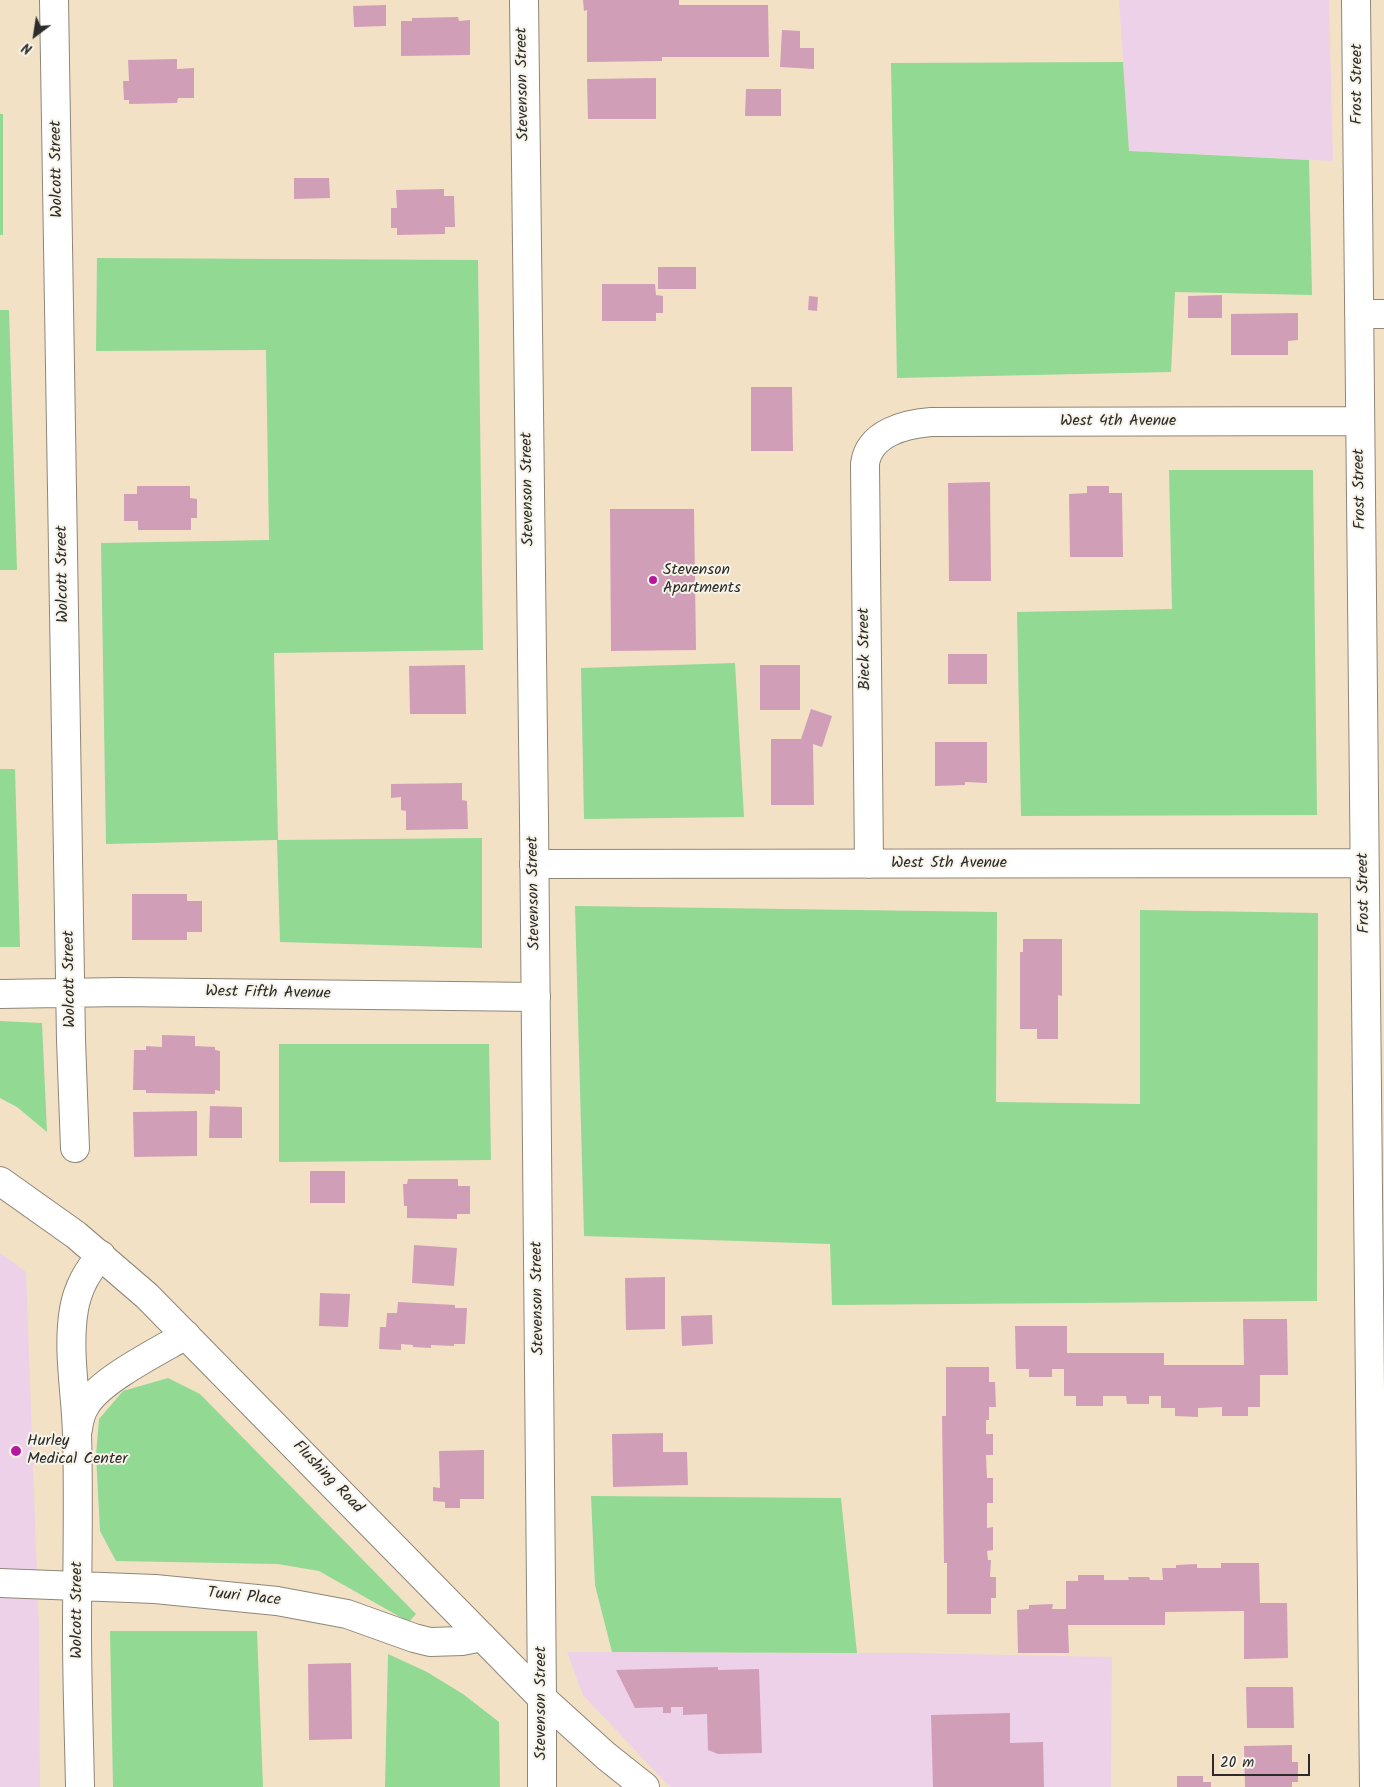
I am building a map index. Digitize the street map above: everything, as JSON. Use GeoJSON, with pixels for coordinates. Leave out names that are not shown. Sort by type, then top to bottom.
{"type":"FeatureCollection","features":[{"type":"Feature","properties":{"kind":"street","name":"Wolcott Street"},"geometry":{"type":"LineString","coordinates":[[54,0],[75,1148]]}},
{"type":"Feature","properties":{"kind":"street","name":"Stevenson Street"},"geometry":{"type":"LineString","coordinates":[[524,0],[536,997],[542,1787]]}},
{"type":"Feature","properties":{"kind":"street","name":"Frost Street"},"geometry":{"type":"LineString","coordinates":[[1356,0],[1372,314],[1360,421],[1364,863],[1375,992],[1378,1574],[1374,1787]]}},
{"type":"Feature","properties":{"kind":"street","name":"West 4th Avenue"},"geometry":{"type":"LineString","coordinates":[[880,439],[900,426],[940,422],[1360,421]]}},
{"type":"Feature","properties":{"kind":"street","name":"Bieck Street"},"geometry":{"type":"LineString","coordinates":[[869,864],[865,464],[868,454],[880,439]]}},
{"type":"Feature","properties":{"kind":"street","name":"West 5th Avenue"},"geometry":{"type":"LineString","coordinates":[[534,864],[1364,863]]}},
{"type":"Feature","properties":{"kind":"street","name":"West Fifth Avenue"},"geometry":{"type":"LineString","coordinates":[[0,994],[120,992],[536,997]]}},
{"type":"Feature","properties":{"kind":"street","name":"Flushing Road"},"geometry":{"type":"LineString","coordinates":[[0,1181],[56,1220],[147,1296],[542,1698],[606,1756],[645,1787]]}},
{"type":"Feature","properties":{"kind":"street","name":"Wolcott Street"},"geometry":{"type":"LineString","coordinates":[[80,1787],[77,1585],[78,1432],[72,1345],[74,1310],[81,1285],[85,1275],[100,1255]]}},
{"type":"Feature","properties":{"kind":"street","name":"Wolcott Street"},"geometry":{"type":"LineString","coordinates":[[78,1432],[83,1410],[95,1394],[129,1368],[186,1335]]}},
{"type":"Feature","properties":{"kind":"street","name":"Tuuri Place"},"geometry":{"type":"LineString","coordinates":[[0,1583],[155,1588],[305,1605],[347,1614],[430,1642],[456,1642],[482,1637]]}},
{"type":"Feature","properties":{"kind":"shaded area"},"geometry":{"type":"Polygon","coordinates":[[[1119,0],[1329,0],[1333,161],[1129,151],[1119,0]]]}},
{"type":"Feature","properties":{"kind":"shaded area","name":"Hurley Medical Center"},"geometry":{"type":"Polygon","coordinates":[[[0,1253],[26,1272],[39,1630],[40,1787],[0,1787],[0,1253]]]}},
{"type":"Feature","properties":{"kind":"shaded area"},"geometry":{"type":"Polygon","coordinates":[[[567,1652],[911,1653],[1112,1657],[1111,1787],[672,1787],[667,1784],[583,1695],[567,1652]]]}},
{"type":"Feature","properties":{"kind":"green space"},"geometry":{"type":"Polygon","coordinates":[[[1123,62],[1129,151],[1309,160],[1312,295],[1175,292],[1171,372],[897,378],[891,63],[1123,62]]]}},
{"type":"Feature","properties":{"kind":"green space"},"geometry":{"type":"Polygon","coordinates":[[[0,114],[3,114],[3,235],[0,235],[0,114]]]}},
{"type":"Feature","properties":{"kind":"green space"},"geometry":{"type":"Polygon","coordinates":[[[97,258],[478,260],[483,650],[274,653],[278,840],[482,838],[482,948],[280,942],[277,840],[106,844],[101,543],[269,540],[266,350],[96,351],[97,258]]]}},
{"type":"Feature","properties":{"kind":"green space"},"geometry":{"type":"Polygon","coordinates":[[[0,310],[9,310],[17,570],[0,570],[0,310]]]}},
{"type":"Feature","properties":{"kind":"green space"},"geometry":{"type":"Polygon","coordinates":[[[1169,470],[1313,470],[1317,815],[1021,816],[1017,612],[1172,609],[1169,470]]]}},
{"type":"Feature","properties":{"kind":"green space"},"geometry":{"type":"Polygon","coordinates":[[[735,663],[744,817],[584,819],[581,668],[735,663]]]}},
{"type":"Feature","properties":{"kind":"green space"},"geometry":{"type":"Polygon","coordinates":[[[0,769],[15,769],[20,947],[0,947],[0,769]]]}},
{"type":"Feature","properties":{"kind":"green space"},"geometry":{"type":"Polygon","coordinates":[[[575,906],[997,912],[996,1102],[1140,1104],[1140,910],[1318,913],[1317,1301],[832,1305],[830,1244],[584,1236],[575,906]]]}},
{"type":"Feature","properties":{"kind":"green space"},"geometry":{"type":"Polygon","coordinates":[[[0,1021],[42,1023],[47,1132],[17,1107],[0,1098],[0,1021]]]}},
{"type":"Feature","properties":{"kind":"green space"},"geometry":{"type":"Polygon","coordinates":[[[279,1044],[489,1044],[491,1160],[279,1162],[279,1044]]]}},
{"type":"Feature","properties":{"kind":"green space"},"geometry":{"type":"Polygon","coordinates":[[[168,1378],[200,1394],[416,1614],[409,1622],[319,1571],[278,1564],[116,1561],[100,1531],[96,1455],[99,1419],[123,1391],[168,1378]]]}},
{"type":"Feature","properties":{"kind":"green space"},"geometry":{"type":"Polygon","coordinates":[[[591,1496],[841,1498],[857,1653],[612,1652],[595,1585],[591,1496]]]}},
{"type":"Feature","properties":{"kind":"green space"},"geometry":{"type":"Polygon","coordinates":[[[110,1631],[257,1631],[263,1787],[113,1787],[110,1631]]]}},
{"type":"Feature","properties":{"kind":"green space"},"geometry":{"type":"Polygon","coordinates":[[[388,1654],[427,1672],[463,1694],[499,1722],[500,1787],[385,1787],[388,1654]]]}},
{"type":"Feature","properties":{"kind":"building"},"geometry":{"type":"Polygon","coordinates":[[[583,0],[679,0],[679,5],[768,5],[769,57],[662,57],[662,61],[587,62],[587,10],[584,11],[583,0]]]}},
{"type":"Feature","properties":{"kind":"building"},"geometry":{"type":"Polygon","coordinates":[[[386,5],[386,26],[354,27],[353,6],[386,5]]]}},
{"type":"Feature","properties":{"kind":"building"},"geometry":{"type":"Polygon","coordinates":[[[458,17],[459,21],[470,20],[470,55],[401,56],[401,21],[412,21],[412,18],[458,17]]]}},
{"type":"Feature","properties":{"kind":"building"},"geometry":{"type":"Polygon","coordinates":[[[782,30],[800,31],[800,48],[814,48],[814,69],[780,67],[782,30]]]}},
{"type":"Feature","properties":{"kind":"building"},"geometry":{"type":"Polygon","coordinates":[[[177,59],[177,69],[194,68],[194,98],[178,98],[177,103],[129,104],[129,100],[124,100],[123,81],[129,81],[128,60],[177,59]]]}},
{"type":"Feature","properties":{"kind":"building"},"geometry":{"type":"Polygon","coordinates":[[[656,78],[656,119],[588,119],[587,79],[656,78]]]}},
{"type":"Feature","properties":{"kind":"building"},"geometry":{"type":"Polygon","coordinates":[[[746,89],[781,89],[781,116],[745,116],[746,89]]]}},
{"type":"Feature","properties":{"kind":"building"},"geometry":{"type":"Polygon","coordinates":[[[294,178],[329,178],[330,198],[294,199],[294,178]]]}},
{"type":"Feature","properties":{"kind":"building"},"geometry":{"type":"Polygon","coordinates":[[[444,189],[444,196],[454,196],[455,227],[445,227],[445,234],[397,235],[397,228],[391,228],[391,208],[397,208],[396,190],[444,189]]]}},
{"type":"Feature","properties":{"kind":"building"},"geometry":{"type":"Polygon","coordinates":[[[658,267],[696,267],[696,289],[658,289],[658,267]]]}},
{"type":"Feature","properties":{"kind":"building"},"geometry":{"type":"Polygon","coordinates":[[[602,284],[655,284],[656,295],[663,296],[663,313],[656,313],[656,321],[602,321],[602,284]]]}},
{"type":"Feature","properties":{"kind":"building"},"geometry":{"type":"Polygon","coordinates":[[[1222,295],[1222,318],[1188,318],[1188,296],[1222,295]]]}},
{"type":"Feature","properties":{"kind":"building"},"geometry":{"type":"Polygon","coordinates":[[[809,296],[818,297],[817,311],[808,310],[809,296]]]}},
{"type":"Feature","properties":{"kind":"building"},"geometry":{"type":"Polygon","coordinates":[[[1298,313],[1298,340],[1288,341],[1288,355],[1231,355],[1231,314],[1298,313]]]}},
{"type":"Feature","properties":{"kind":"building"},"geometry":{"type":"Polygon","coordinates":[[[751,387],[792,387],[793,451],[751,451],[751,387]]]}},
{"type":"Feature","properties":{"kind":"building"},"geometry":{"type":"Polygon","coordinates":[[[990,482],[991,581],[949,581],[948,483],[990,482]]]}},
{"type":"Feature","properties":{"kind":"building"},"geometry":{"type":"Polygon","coordinates":[[[137,486],[190,486],[190,498],[197,499],[197,518],[191,518],[191,530],[138,530],[138,521],[124,521],[124,494],[137,494],[137,486]]]}},
{"type":"Feature","properties":{"kind":"building"},"geometry":{"type":"Polygon","coordinates":[[[1087,486],[1109,486],[1109,493],[1122,493],[1123,557],[1070,557],[1069,494],[1087,493],[1087,486]]]}},
{"type":"Feature","properties":{"kind":"building","name":"Stevenson Apartments"},"geometry":{"type":"Polygon","coordinates":[[[610,509],[694,509],[696,650],[611,651],[610,509]]]}},
{"type":"Feature","properties":{"kind":"building"},"geometry":{"type":"Polygon","coordinates":[[[948,654],[987,654],[987,684],[948,684],[948,654]]]}},
{"type":"Feature","properties":{"kind":"building"},"geometry":{"type":"Polygon","coordinates":[[[465,665],[466,714],[410,714],[409,666],[465,665]]]}},
{"type":"Feature","properties":{"kind":"building"},"geometry":{"type":"Polygon","coordinates":[[[760,665],[800,665],[800,710],[760,710],[760,665]]]}},
{"type":"Feature","properties":{"kind":"building"},"geometry":{"type":"Polygon","coordinates":[[[811,709],[832,716],[822,747],[813,744],[814,805],[771,805],[771,739],[801,739],[811,709]]]}},
{"type":"Feature","properties":{"kind":"building"},"geometry":{"type":"Polygon","coordinates":[[[935,742],[987,742],[987,783],[965,782],[965,785],[935,786],[935,742]]]}},
{"type":"Feature","properties":{"kind":"building"},"geometry":{"type":"Polygon","coordinates":[[[462,783],[462,800],[467,801],[468,829],[406,830],[406,811],[401,810],[401,797],[391,798],[391,784],[462,783]]]}},
{"type":"Feature","properties":{"kind":"building"},"geometry":{"type":"Polygon","coordinates":[[[132,894],[187,894],[187,901],[202,901],[202,932],[187,932],[187,940],[132,940],[132,894]]]}},
{"type":"Feature","properties":{"kind":"building"},"geometry":{"type":"Polygon","coordinates":[[[1023,939],[1062,939],[1062,996],[1058,995],[1058,1039],[1037,1039],[1037,1029],[1020,1029],[1020,952],[1023,952],[1023,939]]]}},
{"type":"Feature","properties":{"kind":"building"},"geometry":{"type":"Polygon","coordinates":[[[162,1035],[195,1036],[195,1046],[215,1047],[215,1050],[220,1051],[220,1091],[215,1090],[215,1094],[146,1093],[146,1090],[133,1090],[134,1050],[146,1050],[146,1046],[162,1047],[162,1035]]]}},
{"type":"Feature","properties":{"kind":"building"},"geometry":{"type":"Polygon","coordinates":[[[210,1106],[242,1107],[242,1138],[209,1138],[210,1106]]]}},
{"type":"Feature","properties":{"kind":"building"},"geometry":{"type":"Polygon","coordinates":[[[197,1111],[197,1156],[134,1157],[133,1112],[197,1111]]]}},
{"type":"Feature","properties":{"kind":"building"},"geometry":{"type":"Polygon","coordinates":[[[310,1171],[345,1171],[345,1203],[310,1203],[310,1171]]]}},
{"type":"Feature","properties":{"kind":"building"},"geometry":{"type":"Polygon","coordinates":[[[408,1179],[458,1179],[458,1186],[470,1186],[470,1214],[457,1214],[457,1219],[407,1218],[407,1206],[404,1206],[403,1184],[407,1184],[408,1179]]]}},
{"type":"Feature","properties":{"kind":"building"},"geometry":{"type":"Polygon","coordinates":[[[414,1245],[457,1248],[454,1286],[412,1283],[414,1245]]]}},
{"type":"Feature","properties":{"kind":"building"},"geometry":{"type":"Polygon","coordinates":[[[665,1277],[665,1329],[626,1330],[625,1278],[665,1277]]]}},
{"type":"Feature","properties":{"kind":"building"},"geometry":{"type":"Polygon","coordinates":[[[320,1293],[350,1294],[348,1327],[319,1326],[320,1293]]]}},
{"type":"Feature","properties":{"kind":"building"},"geometry":{"type":"Polygon","coordinates":[[[398,1302],[455,1305],[455,1308],[467,1308],[465,1344],[454,1344],[454,1346],[431,1345],[431,1348],[401,1344],[401,1350],[379,1349],[380,1327],[386,1327],[387,1313],[397,1313],[398,1302]]]}},
{"type":"Feature","properties":{"kind":"building"},"geometry":{"type":"Polygon","coordinates":[[[712,1315],[713,1344],[682,1346],[681,1316],[712,1315]]]}},
{"type":"Feature","properties":{"kind":"building"},"geometry":{"type":"Polygon","coordinates":[[[1243,1319],[1287,1319],[1288,1375],[1260,1375],[1260,1407],[1248,1407],[1248,1416],[1222,1416],[1222,1407],[1198,1408],[1198,1417],[1175,1416],[1175,1408],[1161,1408],[1161,1396],[1149,1396],[1149,1404],[1127,1404],[1126,1396],[1103,1396],[1103,1406],[1076,1406],[1076,1396],[1064,1396],[1064,1369],[1052,1369],[1052,1377],[1029,1377],[1029,1369],[1016,1369],[1015,1326],[1067,1326],[1067,1353],[1164,1353],[1164,1365],[1244,1365],[1243,1319]]]}},
{"type":"Feature","properties":{"kind":"building"},"geometry":{"type":"Polygon","coordinates":[[[946,1367],[989,1367],[989,1382],[995,1382],[996,1407],[989,1407],[989,1420],[986,1420],[986,1434],[993,1434],[993,1455],[986,1455],[987,1478],[993,1478],[993,1503],[987,1503],[987,1528],[993,1527],[993,1550],[987,1551],[988,1560],[991,1560],[990,1577],[996,1577],[996,1598],[991,1598],[991,1614],[947,1614],[947,1563],[944,1563],[942,1416],[946,1416],[946,1367]]]}},
{"type":"Feature","properties":{"kind":"building"},"geometry":{"type":"Polygon","coordinates":[[[663,1433],[663,1452],[687,1452],[688,1485],[613,1487],[612,1434],[663,1433]]]}},
{"type":"Feature","properties":{"kind":"building"},"geometry":{"type":"Polygon","coordinates":[[[484,1450],[484,1499],[460,1499],[460,1508],[445,1508],[445,1502],[433,1501],[433,1487],[440,1488],[439,1451],[484,1450]]]}},
{"type":"Feature","properties":{"kind":"building"},"geometry":{"type":"Polygon","coordinates":[[[1221,1563],[1259,1563],[1260,1603],[1287,1603],[1288,1658],[1244,1659],[1244,1611],[1165,1612],[1165,1625],[1068,1625],[1069,1653],[1018,1653],[1017,1610],[1029,1609],[1029,1605],[1053,1604],[1052,1609],[1066,1609],[1066,1581],[1078,1581],[1078,1575],[1104,1575],[1104,1580],[1129,1580],[1128,1577],[1149,1577],[1150,1580],[1163,1580],[1162,1568],[1176,1568],[1176,1565],[1197,1564],[1197,1568],[1221,1568],[1221,1563]]]}},
{"type":"Feature","properties":{"kind":"building"},"geometry":{"type":"Polygon","coordinates":[[[351,1663],[352,1739],[309,1740],[308,1664],[351,1663]]]}},
{"type":"Feature","properties":{"kind":"building"},"geometry":{"type":"Polygon","coordinates":[[[718,1667],[718,1670],[759,1669],[762,1753],[718,1754],[708,1750],[707,1714],[683,1715],[683,1707],[671,1707],[671,1713],[663,1713],[663,1707],[635,1708],[616,1670],[718,1667]]]}},
{"type":"Feature","properties":{"kind":"building"},"geometry":{"type":"Polygon","coordinates":[[[1246,1687],[1293,1687],[1294,1728],[1247,1728],[1246,1687]]]}},
{"type":"Feature","properties":{"kind":"building"},"geometry":{"type":"Polygon","coordinates":[[[1010,1713],[1010,1743],[1043,1742],[1044,1787],[933,1787],[931,1715],[1010,1713]]]}},
{"type":"Feature","properties":{"kind":"building"},"geometry":{"type":"Polygon","coordinates":[[[1292,1745],[1292,1762],[1298,1762],[1298,1782],[1292,1782],[1292,1787],[1245,1787],[1244,1746],[1292,1745]]]}},
{"type":"Feature","properties":{"kind":"building"},"geometry":{"type":"Polygon","coordinates":[[[1177,1776],[1203,1776],[1203,1782],[1211,1782],[1211,1787],[1177,1787],[1177,1776]]]}},
{"type":"Feature","properties":{"kind":"place","name":"Stevenson Apartments"},"geometry":{"type":"Point","coordinates":[653,580]}},
{"type":"Feature","properties":{"kind":"place","name":"Hurley Medical Center"},"geometry":{"type":"Point","coordinates":[16,1451]}}]}
